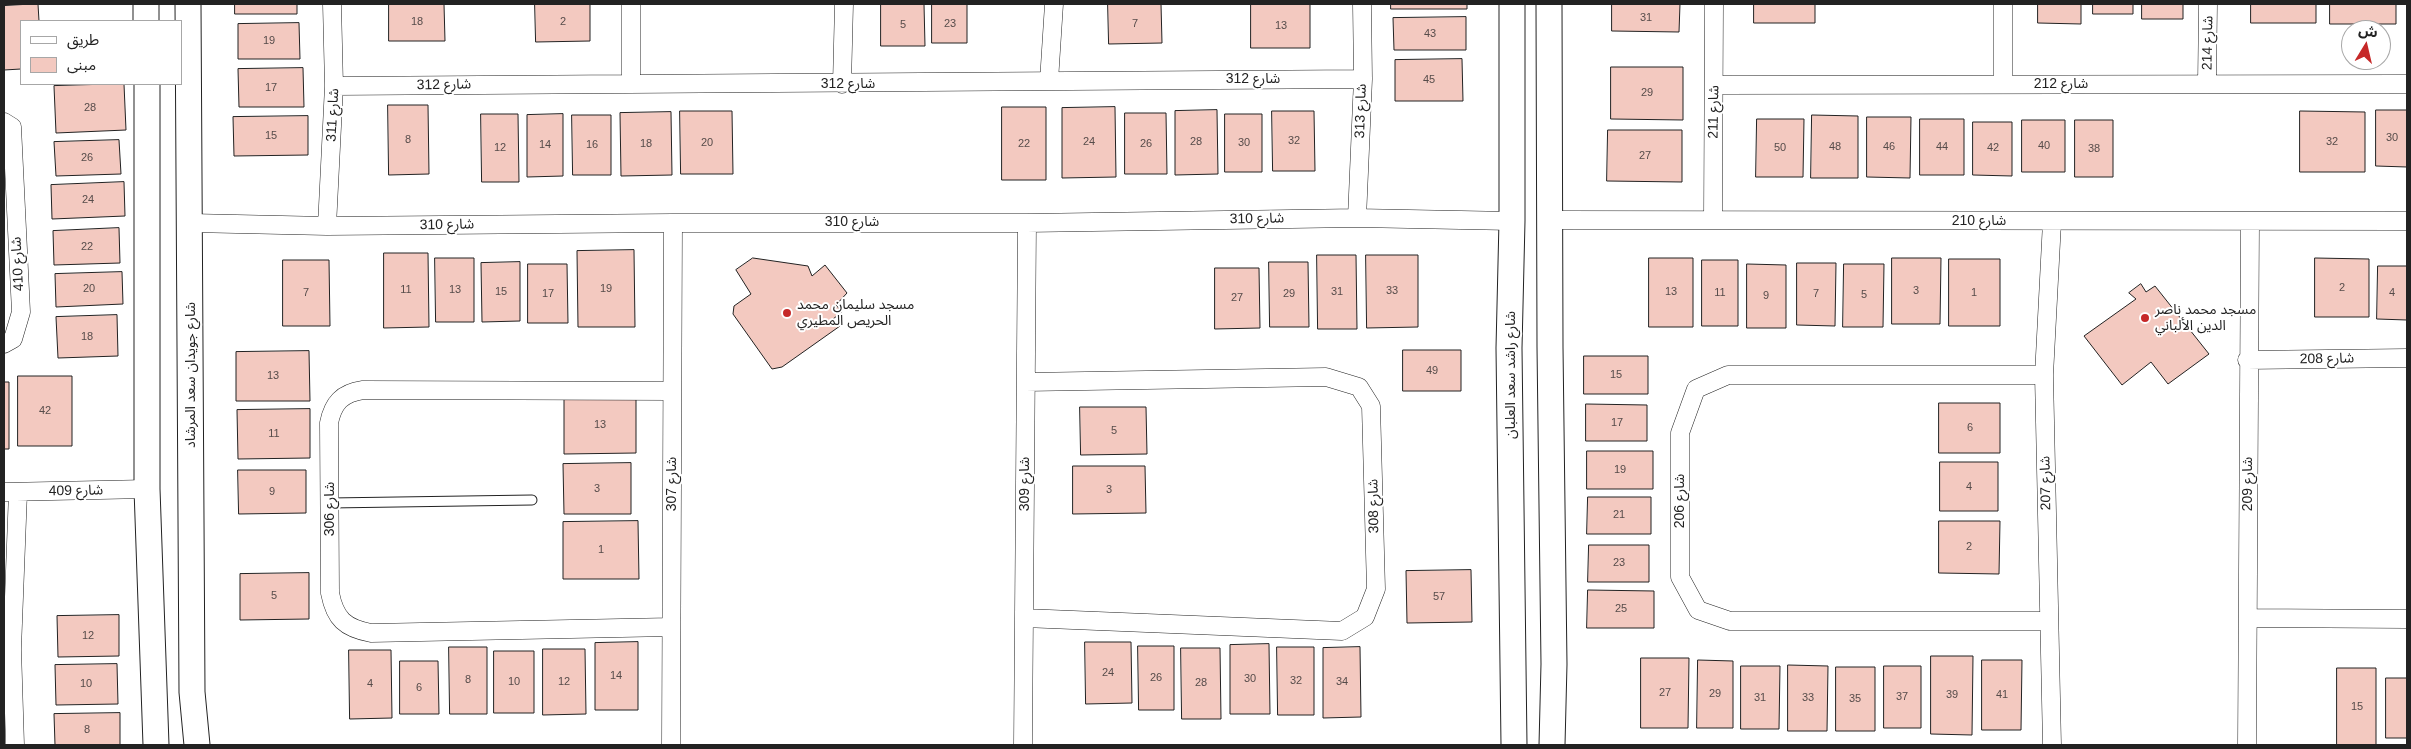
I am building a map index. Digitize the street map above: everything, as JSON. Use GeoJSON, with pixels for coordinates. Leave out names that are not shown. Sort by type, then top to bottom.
{"type":"FeatureCollection","features":[{"type":"Feature","properties":{"kind":"main road"},"geometry":{"type":"LineString","coordinates":[[146,4],[146,20]]}},
{"type":"Feature","properties":{"kind":"main road","name":"شارع جويدان سعد المرشاد"},"geometry":{"type":"LineString","coordinates":[[188,4],[191,223],[192,692],[197,745]]}},
{"type":"Feature","properties":{"kind":"main road","name":"شارع راشد سعد العلبان"},"geometry":{"type":"LineString","coordinates":[[1512,4],[1512,220],[1509,348],[1514,745]]}},
{"type":"Feature","properties":{"kind":"main road"},"geometry":{"type":"LineString","coordinates":[[1549,4],[1550,347],[1554,664],[1552,745]]}},
{"type":"Feature","properties":{"kind":"main road"},"geometry":{"type":"LineString","coordinates":[[147,85],[147,489],[156,745]]}},
{"type":"Feature","properties":{"kind":"main road"},"geometry":{"type":"LineString","coordinates":[[1509,348],[1525,342],[1542,343],[1550,347]]}},
{"type":"Feature","properties":{"kind":"main road"},"geometry":{"type":"LineString","coordinates":[[1514,659],[1521,671],[1533,676],[1546,674],[1554,664]]}},
{"type":"Feature","properties":{"kind":"street","name":"شارع 311"},"geometry":{"type":"LineString","coordinates":[[327,226],[334,86],[332,4]]}},
{"type":"Feature","properties":{"kind":"street"},"geometry":{"type":"LineString","coordinates":[[631,4],[631,83]]}},
{"type":"Feature","properties":{"kind":"street"},"geometry":{"type":"LineString","coordinates":[[842,84],[844,4]]}},
{"type":"Feature","properties":{"kind":"street"},"geometry":{"type":"LineString","coordinates":[[1049,81],[1054,4]]}},
{"type":"Feature","properties":{"kind":"street","name":"شارع 313"},"geometry":{"type":"LineString","coordinates":[[1357,218],[1363,79],[1362,4]]}},
{"type":"Feature","properties":{"kind":"street","name":"شارع 211"},"geometry":{"type":"LineString","coordinates":[[1712,220],[1714,4]]}},
{"type":"Feature","properties":{"kind":"street"},"geometry":{"type":"LineString","coordinates":[[2003,4],[2003,84]]}},
{"type":"Feature","properties":{"kind":"street","name":"شارع 214"},"geometry":{"type":"LineString","coordinates":[[2207,83],[2208,4]]}},
{"type":"Feature","properties":{"kind":"street","name":"شارع 312"},"geometry":{"type":"LineString","coordinates":[[334,86],[1363,79]]}},
{"type":"Feature","properties":{"kind":"street","name":"شارع 212"},"geometry":{"type":"LineString","coordinates":[[1714,85],[2407,84]]}},
{"type":"Feature","properties":{"kind":"street","name":"شارع 410"},"geometry":{"type":"LineString","coordinates":[[4,122],[12,127],[21,312],[13,339],[4,344]]}},
{"type":"Feature","properties":{"kind":"street","name":"شارع 310"},"geometry":{"type":"LineString","coordinates":[[191,223],[327,226],[673,223],[1027,224],[1357,218],[1512,220]]}},
{"type":"Feature","properties":{"kind":"street","name":"شارع 210"},"geometry":{"type":"LineString","coordinates":[[1550,220],[2407,221]]}},
{"type":"Feature","properties":{"kind":"street","name":"شارع 207"},"geometry":{"type":"LineString","coordinates":[[2052,222],[2044,375],[2052,745]]}},
{"type":"Feature","properties":{"kind":"street","name":"شارع 209"},"geometry":{"type":"LineString","coordinates":[[2247,745],[2247,360],[2250,222]]}},
{"type":"Feature","properties":{"kind":"street","name":"شارع 307"},"geometry":{"type":"LineString","coordinates":[[671,745],[673,223]]}},
{"type":"Feature","properties":{"kind":"street","name":"شارع 309"},"geometry":{"type":"LineString","coordinates":[[1023,745],[1027,224]]}},
{"type":"Feature","properties":{"kind":"street","name":"شارع 208"},"geometry":{"type":"LineString","coordinates":[[2247,360],[2407,358]]}},
{"type":"Feature","properties":{"kind":"street","name":"شارع 206"},"geometry":{"type":"LineString","coordinates":[[2044,375],[1728,375],[1696,389],[1680,433],[1680,577],[1698,610],[1730,621],[2048,621]]}},
{"type":"Feature","properties":{"kind":"street","name":"شارع 308"},"geometry":{"type":"LineString","coordinates":[[1024,618],[1342,631],[1365,617],[1376,589],[1372,406],[1359,388],[1326,377],[1026,382]]}},
{"type":"Feature","properties":{"kind":"street","name":"شارع 306"},"geometry":{"type":"LineString","coordinates":[[671,628],[371,633],[356,630],[342,622],[333,608],[330,593],[329,423],[332,410],[339,400],[350,392],[363,390],[672,391]]}},
{"type":"Feature","properties":{"kind":"street","name":"شارع 409"},"geometry":{"type":"LineString","coordinates":[[11,492],[147,489]]}},
{"type":"Feature","properties":{"kind":"street"},"geometry":{"type":"LineString","coordinates":[[11,492],[8,649],[15,745]]}},
{"type":"Feature","properties":{"kind":"street"},"geometry":{"type":"LineString","coordinates":[[2248,618],[2407,619]]}},
{"type":"Feature","properties":{"kind":"lane"},"geometry":{"type":"LineString","coordinates":[[330,503],[532,500]]}},
{"type":"Feature","properties":{"kind":"building"},"geometry":{"type":"Polygon","coordinates":[[[38,4],[39,20],[20,20],[20,69],[4,70],[4,6],[38,4]]]}},
{"type":"Feature","properties":{"kind":"building"},"geometry":{"type":"Polygon","coordinates":[[[235,4],[297,4],[297,14],[235,14],[235,4]]]}},
{"type":"Feature","properties":{"kind":"building"},"geometry":{"type":"Polygon","coordinates":[[[389,4],[444,4],[445,41],[389,41],[389,4]]]}},
{"type":"Feature","properties":{"kind":"building"},"geometry":{"type":"Polygon","coordinates":[[[535,4],[590,4],[590,41],[536,42],[535,4]]]}},
{"type":"Feature","properties":{"kind":"building"},"geometry":{"type":"Polygon","coordinates":[[[881,4],[924,4],[925,46],[881,46],[881,4]]]}},
{"type":"Feature","properties":{"kind":"building"},"geometry":{"type":"Polygon","coordinates":[[[932,4],[967,4],[967,43],[932,43],[932,4]]]}},
{"type":"Feature","properties":{"kind":"building"},"geometry":{"type":"Polygon","coordinates":[[[1108,4],[1161,4],[1162,43],[1109,44],[1108,4]]]}},
{"type":"Feature","properties":{"kind":"building"},"geometry":{"type":"Polygon","coordinates":[[[1251,4],[1310,4],[1310,48],[1251,48],[1251,4]]]}},
{"type":"Feature","properties":{"kind":"building"},"geometry":{"type":"Polygon","coordinates":[[[1391,4],[1467,4],[1467,9],[1391,9],[1391,4]]]}},
{"type":"Feature","properties":{"kind":"building"},"geometry":{"type":"Polygon","coordinates":[[[1612,4],[1680,4],[1679,32],[1612,31],[1612,4]]]}},
{"type":"Feature","properties":{"kind":"building"},"geometry":{"type":"Polygon","coordinates":[[[1754,4],[1815,4],[1815,23],[1754,23],[1754,4]]]}},
{"type":"Feature","properties":{"kind":"building"},"geometry":{"type":"Polygon","coordinates":[[[2038,4],[2081,4],[2081,24],[2038,23],[2038,4]]]}},
{"type":"Feature","properties":{"kind":"building"},"geometry":{"type":"Polygon","coordinates":[[[2093,4],[2133,4],[2133,14],[2093,14],[2093,4]]]}},
{"type":"Feature","properties":{"kind":"building"},"geometry":{"type":"Polygon","coordinates":[[[2142,4],[2183,4],[2183,19],[2142,19],[2142,4]]]}},
{"type":"Feature","properties":{"kind":"building"},"geometry":{"type":"Polygon","coordinates":[[[2251,4],[2316,4],[2316,23],[2251,23],[2251,4]]]}},
{"type":"Feature","properties":{"kind":"building"},"geometry":{"type":"Polygon","coordinates":[[[2330,4],[2396,4],[2396,24],[2391,24],[2391,20],[2341,20],[2341,24],[2330,24],[2330,4]]]}},
{"type":"Feature","properties":{"kind":"building"},"geometry":{"type":"Polygon","coordinates":[[[1466,17],[1466,50],[1394,50],[1393,18],[1466,17]]]}},
{"type":"Feature","properties":{"kind":"building"},"geometry":{"type":"Polygon","coordinates":[[[299,23],[300,59],[238,59],[238,24],[299,23]]]}},
{"type":"Feature","properties":{"kind":"building"},"geometry":{"type":"Polygon","coordinates":[[[1462,59],[1463,101],[1395,101],[1395,60],[1462,59]]]}},
{"type":"Feature","properties":{"kind":"building"},"geometry":{"type":"Polygon","coordinates":[[[1611,67],[1683,67],[1683,120],[1611,119],[1611,67]]]}},
{"type":"Feature","properties":{"kind":"building"},"geometry":{"type":"Polygon","coordinates":[[[303,68],[304,107],[239,107],[238,69],[303,68]]]}},
{"type":"Feature","properties":{"kind":"building"},"geometry":{"type":"Polygon","coordinates":[[[124,85],[126,130],[56,133],[54,86],[124,85]]]}},
{"type":"Feature","properties":{"kind":"building"},"geometry":{"type":"Polygon","coordinates":[[[388,105],[428,105],[429,174],[389,175],[388,105]]]}},
{"type":"Feature","properties":{"kind":"building"},"geometry":{"type":"Polygon","coordinates":[[[1002,107],[1046,107],[1046,180],[1002,180],[1002,107]]]}},
{"type":"Feature","properties":{"kind":"building"},"geometry":{"type":"Polygon","coordinates":[[[1115,107],[1116,177],[1062,178],[1062,108],[1115,107]]]}},
{"type":"Feature","properties":{"kind":"building"},"geometry":{"type":"Polygon","coordinates":[[[1217,110],[1218,174],[1175,175],[1175,111],[1217,110]]]}},
{"type":"Feature","properties":{"kind":"building"},"geometry":{"type":"Polygon","coordinates":[[[2376,110],[2407,110],[2407,167],[2376,166],[2376,110]]]}},
{"type":"Feature","properties":{"kind":"building"},"geometry":{"type":"Polygon","coordinates":[[[680,111],[732,111],[733,174],[681,174],[680,111]]]}},
{"type":"Feature","properties":{"kind":"building"},"geometry":{"type":"Polygon","coordinates":[[[1272,111],[1314,111],[1315,171],[1273,171],[1272,111]]]}},
{"type":"Feature","properties":{"kind":"building"},"geometry":{"type":"Polygon","coordinates":[[[2300,111],[2365,112],[2365,172],[2300,172],[2300,111]]]}},
{"type":"Feature","properties":{"kind":"building"},"geometry":{"type":"Polygon","coordinates":[[[671,112],[672,175],[621,176],[620,113],[671,112]]]}},
{"type":"Feature","properties":{"kind":"building"},"geometry":{"type":"Polygon","coordinates":[[[1125,113],[1166,113],[1167,174],[1125,174],[1125,113]]]}},
{"type":"Feature","properties":{"kind":"building"},"geometry":{"type":"Polygon","coordinates":[[[481,114],[518,114],[519,182],[482,182],[481,114]]]}},
{"type":"Feature","properties":{"kind":"building"},"geometry":{"type":"Polygon","coordinates":[[[563,114],[563,176],[527,177],[527,115],[563,114]]]}},
{"type":"Feature","properties":{"kind":"building"},"geometry":{"type":"Polygon","coordinates":[[[1225,114],[1262,114],[1262,172],[1225,172],[1225,114]]]}},
{"type":"Feature","properties":{"kind":"building"},"geometry":{"type":"Polygon","coordinates":[[[572,115],[611,115],[611,175],[573,175],[572,115]]]}},
{"type":"Feature","properties":{"kind":"building"},"geometry":{"type":"Polygon","coordinates":[[[1812,115],[1858,116],[1858,178],[1811,178],[1812,115]]]}},
{"type":"Feature","properties":{"kind":"building"},"geometry":{"type":"Polygon","coordinates":[[[308,116],[308,155],[234,156],[233,117],[308,116]]]}},
{"type":"Feature","properties":{"kind":"building"},"geometry":{"type":"Polygon","coordinates":[[[1867,117],[1911,117],[1910,178],[1867,177],[1867,117]]]}},
{"type":"Feature","properties":{"kind":"building"},"geometry":{"type":"Polygon","coordinates":[[[1757,119],[1804,119],[1803,177],[1756,177],[1757,119]]]}},
{"type":"Feature","properties":{"kind":"building"},"geometry":{"type":"Polygon","coordinates":[[[1920,119],[1964,119],[1964,175],[1920,175],[1920,119]]]}},
{"type":"Feature","properties":{"kind":"building"},"geometry":{"type":"Polygon","coordinates":[[[2022,120],[2065,120],[2065,172],[2022,172],[2022,120]]]}},
{"type":"Feature","properties":{"kind":"building"},"geometry":{"type":"Polygon","coordinates":[[[2075,120],[2113,120],[2113,177],[2075,177],[2075,120]]]}},
{"type":"Feature","properties":{"kind":"building"},"geometry":{"type":"Polygon","coordinates":[[[1973,122],[2012,122],[2012,176],[1973,175],[1973,122]]]}},
{"type":"Feature","properties":{"kind":"building"},"geometry":{"type":"Polygon","coordinates":[[[1608,130],[1682,130],[1682,182],[1607,181],[1608,130]]]}},
{"type":"Feature","properties":{"kind":"building"},"geometry":{"type":"Polygon","coordinates":[[[119,140],[121,174],[56,176],[54,142],[119,140]]]}},
{"type":"Feature","properties":{"kind":"building"},"geometry":{"type":"Polygon","coordinates":[[[124,182],[125,216],[52,219],[51,185],[124,182]]]}},
{"type":"Feature","properties":{"kind":"building"},"geometry":{"type":"Polygon","coordinates":[[[119,228],[120,263],[54,265],[53,231],[119,228]]]}},
{"type":"Feature","properties":{"kind":"building"},"geometry":{"type":"Polygon","coordinates":[[[634,250],[635,327],[578,327],[577,251],[634,250]]]}},
{"type":"Feature","properties":{"kind":"building"},"geometry":{"type":"Polygon","coordinates":[[[384,253],[428,253],[429,327],[384,328],[384,253]]]}},
{"type":"Feature","properties":{"kind":"building"},"geometry":{"type":"Polygon","coordinates":[[[1317,255],[1356,255],[1357,329],[1318,329],[1317,255]]]}},
{"type":"Feature","properties":{"kind":"building"},"geometry":{"type":"Polygon","coordinates":[[[1366,255],[1418,255],[1418,327],[1367,328],[1366,255]]]}},
{"type":"Feature","properties":{"kind":"building"},"geometry":{"type":"Polygon","coordinates":[[[435,258],[474,258],[474,322],[436,322],[435,258]]]}},
{"type":"Feature","properties":{"kind":"building","name":"مسجد سليمان محمد الحريص المطيري"},"geometry":{"type":"Polygon","coordinates":[[[753,258],[808,266],[812,276],[825,265],[847,293],[836,305],[842,312],[833,319],[840,326],[782,367],[772,369],[733,314],[734,306],[751,294],[736,270],[753,258]]]}},
{"type":"Feature","properties":{"kind":"building"},"geometry":{"type":"Polygon","coordinates":[[[1649,258],[1693,258],[1693,327],[1649,327],[1649,258]]]}},
{"type":"Feature","properties":{"kind":"building"},"geometry":{"type":"Polygon","coordinates":[[[1892,258],[1941,258],[1940,324],[1892,324],[1892,258]]]}},
{"type":"Feature","properties":{"kind":"building"},"geometry":{"type":"Polygon","coordinates":[[[2315,258],[2369,259],[2369,317],[2315,317],[2315,258]]]}},
{"type":"Feature","properties":{"kind":"building"},"geometry":{"type":"Polygon","coordinates":[[[1949,259],[2000,259],[2000,326],[1949,326],[1949,259]]]}},
{"type":"Feature","properties":{"kind":"building"},"geometry":{"type":"Polygon","coordinates":[[[283,260],[329,260],[330,326],[283,326],[283,260]]]}},
{"type":"Feature","properties":{"kind":"building"},"geometry":{"type":"Polygon","coordinates":[[[1702,260],[1738,260],[1738,326],[1702,326],[1702,260]]]}},
{"type":"Feature","properties":{"kind":"building"},"geometry":{"type":"Polygon","coordinates":[[[520,262],[520,321],[482,322],[481,263],[520,262]]]}},
{"type":"Feature","properties":{"kind":"building"},"geometry":{"type":"Polygon","coordinates":[[[1269,262],[1308,262],[1309,327],[1270,327],[1269,262]]]}},
{"type":"Feature","properties":{"kind":"building"},"geometry":{"type":"Polygon","coordinates":[[[1797,263],[1836,263],[1835,326],[1797,325],[1797,263]]]}},
{"type":"Feature","properties":{"kind":"building"},"geometry":{"type":"Polygon","coordinates":[[[528,264],[567,264],[568,323],[528,323],[528,264]]]}},
{"type":"Feature","properties":{"kind":"building"},"geometry":{"type":"Polygon","coordinates":[[[1747,264],[1786,265],[1786,328],[1747,328],[1747,264]]]}},
{"type":"Feature","properties":{"kind":"building"},"geometry":{"type":"Polygon","coordinates":[[[1844,264],[1884,264],[1883,327],[1843,327],[1844,264]]]}},
{"type":"Feature","properties":{"kind":"building"},"geometry":{"type":"Polygon","coordinates":[[[2378,266],[2407,266],[2407,320],[2377,319],[2378,266]]]}},
{"type":"Feature","properties":{"kind":"building"},"geometry":{"type":"Polygon","coordinates":[[[1215,268],[1259,268],[1260,328],[1215,329],[1215,268]]]}},
{"type":"Feature","properties":{"kind":"building"},"geometry":{"type":"Polygon","coordinates":[[[122,272],[123,304],[56,307],[55,274],[122,272]]]}},
{"type":"Feature","properties":{"kind":"building","name":"مسجد محمد ناصر الدين الألباني"},"geometry":{"type":"Polygon","coordinates":[[[2141,284],[2146,292],[2155,286],[2209,354],[2168,384],[2151,362],[2122,385],[2084,336],[2136,299],[2129,293],[2141,284]]]}},
{"type":"Feature","properties":{"kind":"building"},"geometry":{"type":"Polygon","coordinates":[[[117,315],[118,356],[58,358],[56,317],[117,315]]]}},
{"type":"Feature","properties":{"kind":"building"},"geometry":{"type":"Polygon","coordinates":[[[1403,350],[1461,350],[1461,391],[1403,391],[1403,350]]]}},
{"type":"Feature","properties":{"kind":"building"},"geometry":{"type":"Polygon","coordinates":[[[309,351],[310,401],[236,401],[236,352],[309,351]]]}},
{"type":"Feature","properties":{"kind":"building"},"geometry":{"type":"Polygon","coordinates":[[[1584,356],[1648,356],[1648,394],[1584,394],[1584,356]]]}},
{"type":"Feature","properties":{"kind":"building"},"geometry":{"type":"Polygon","coordinates":[[[18,376],[72,376],[72,446],[18,446],[18,376]]]}},
{"type":"Feature","properties":{"kind":"building"},"geometry":{"type":"Polygon","coordinates":[[[4,382],[9,382],[9,449],[4,449],[4,382]]]}},
{"type":"Feature","properties":{"kind":"building"},"geometry":{"type":"Polygon","coordinates":[[[636,396],[636,453],[564,454],[564,397],[636,396]]]}},
{"type":"Feature","properties":{"kind":"building"},"geometry":{"type":"Polygon","coordinates":[[[1939,403],[2000,403],[2000,453],[1939,453],[1939,403]]]}},
{"type":"Feature","properties":{"kind":"building"},"geometry":{"type":"Polygon","coordinates":[[[1586,404],[1647,405],[1647,441],[1586,441],[1586,404]]]}},
{"type":"Feature","properties":{"kind":"building"},"geometry":{"type":"Polygon","coordinates":[[[1080,407],[1146,407],[1147,454],[1081,455],[1080,407]]]}},
{"type":"Feature","properties":{"kind":"building"},"geometry":{"type":"Polygon","coordinates":[[[310,409],[310,458],[238,459],[237,410],[310,409]]]}},
{"type":"Feature","properties":{"kind":"building"},"geometry":{"type":"Polygon","coordinates":[[[1587,451],[1653,451],[1653,489],[1587,489],[1587,451]]]}},
{"type":"Feature","properties":{"kind":"building"},"geometry":{"type":"Polygon","coordinates":[[[1940,462],[1998,462],[1998,511],[1940,511],[1940,462]]]}},
{"type":"Feature","properties":{"kind":"building"},"geometry":{"type":"Polygon","coordinates":[[[631,463],[631,514],[564,514],[563,464],[631,463]]]}},
{"type":"Feature","properties":{"kind":"building"},"geometry":{"type":"Polygon","coordinates":[[[1073,466],[1145,466],[1146,513],[1073,514],[1073,466]]]}},
{"type":"Feature","properties":{"kind":"building"},"geometry":{"type":"Polygon","coordinates":[[[238,470],[306,470],[306,513],[239,514],[238,470]]]}},
{"type":"Feature","properties":{"kind":"building"},"geometry":{"type":"Polygon","coordinates":[[[1588,497],[1651,497],[1651,534],[1587,534],[1588,497]]]}},
{"type":"Feature","properties":{"kind":"building"},"geometry":{"type":"Polygon","coordinates":[[[638,521],[639,579],[563,579],[563,522],[638,521]]]}},
{"type":"Feature","properties":{"kind":"building"},"geometry":{"type":"Polygon","coordinates":[[[1939,521],[2000,521],[1999,574],[1939,573],[1939,521]]]}},
{"type":"Feature","properties":{"kind":"building"},"geometry":{"type":"Polygon","coordinates":[[[1589,545],[1649,545],[1649,582],[1588,582],[1589,545]]]}},
{"type":"Feature","properties":{"kind":"building"},"geometry":{"type":"Polygon","coordinates":[[[1471,570],[1472,622],[1407,623],[1406,571],[1471,570]]]}},
{"type":"Feature","properties":{"kind":"building"},"geometry":{"type":"Polygon","coordinates":[[[309,573],[309,619],[240,620],[240,574],[309,573]]]}},
{"type":"Feature","properties":{"kind":"building"},"geometry":{"type":"Polygon","coordinates":[[[1588,590],[1654,591],[1654,628],[1587,628],[1588,590]]]}},
{"type":"Feature","properties":{"kind":"building"},"geometry":{"type":"Polygon","coordinates":[[[119,615],[119,656],[58,657],[57,616],[119,615]]]}},
{"type":"Feature","properties":{"kind":"building"},"geometry":{"type":"Polygon","coordinates":[[[638,642],[638,710],[595,710],[595,643],[638,642]]]}},
{"type":"Feature","properties":{"kind":"building"},"geometry":{"type":"Polygon","coordinates":[[[1085,642],[1131,642],[1132,703],[1086,704],[1085,642]]]}},
{"type":"Feature","properties":{"kind":"building"},"geometry":{"type":"Polygon","coordinates":[[[1269,644],[1270,714],[1230,714],[1230,645],[1269,644]]]}},
{"type":"Feature","properties":{"kind":"building"},"geometry":{"type":"Polygon","coordinates":[[[1138,646],[1174,646],[1174,710],[1139,710],[1138,646]]]}},
{"type":"Feature","properties":{"kind":"building"},"geometry":{"type":"Polygon","coordinates":[[[449,647],[487,647],[487,714],[450,714],[449,647]]]}},
{"type":"Feature","properties":{"kind":"building"},"geometry":{"type":"Polygon","coordinates":[[[1277,647],[1314,647],[1314,715],[1278,715],[1277,647]]]}},
{"type":"Feature","properties":{"kind":"building"},"geometry":{"type":"Polygon","coordinates":[[[1360,647],[1361,717],[1323,718],[1323,648],[1360,647]]]}},
{"type":"Feature","properties":{"kind":"building"},"geometry":{"type":"Polygon","coordinates":[[[1181,648],[1220,648],[1221,719],[1182,719],[1181,648]]]}},
{"type":"Feature","properties":{"kind":"building"},"geometry":{"type":"Polygon","coordinates":[[[543,649],[585,649],[586,714],[543,715],[543,649]]]}},
{"type":"Feature","properties":{"kind":"building"},"geometry":{"type":"Polygon","coordinates":[[[349,650],[391,650],[392,718],[350,719],[349,650]]]}},
{"type":"Feature","properties":{"kind":"building"},"geometry":{"type":"Polygon","coordinates":[[[494,651],[534,651],[534,713],[494,713],[494,651]]]}},
{"type":"Feature","properties":{"kind":"building"},"geometry":{"type":"Polygon","coordinates":[[[1931,656],[1973,656],[1972,735],[1931,734],[1931,656]]]}},
{"type":"Feature","properties":{"kind":"building"},"geometry":{"type":"Polygon","coordinates":[[[1641,658],[1689,658],[1688,728],[1641,728],[1641,658]]]}},
{"type":"Feature","properties":{"kind":"building"},"geometry":{"type":"Polygon","coordinates":[[[1698,660],[1733,661],[1733,728],[1697,728],[1698,660]]]}},
{"type":"Feature","properties":{"kind":"building"},"geometry":{"type":"Polygon","coordinates":[[[1982,660],[2022,660],[2021,730],[1982,730],[1982,660]]]}},
{"type":"Feature","properties":{"kind":"building"},"geometry":{"type":"Polygon","coordinates":[[[400,661],[438,661],[439,714],[400,714],[400,661]]]}},
{"type":"Feature","properties":{"kind":"building"},"geometry":{"type":"Polygon","coordinates":[[[117,664],[118,704],[56,705],[55,665],[117,664]]]}},
{"type":"Feature","properties":{"kind":"building"},"geometry":{"type":"Polygon","coordinates":[[[1788,665],[1828,666],[1827,731],[1788,731],[1788,665]]]}},
{"type":"Feature","properties":{"kind":"building"},"geometry":{"type":"Polygon","coordinates":[[[1741,666],[1780,666],[1779,729],[1741,729],[1741,666]]]}},
{"type":"Feature","properties":{"kind":"building"},"geometry":{"type":"Polygon","coordinates":[[[1884,666],[1921,666],[1921,728],[1884,728],[1884,666]]]}},
{"type":"Feature","properties":{"kind":"building"},"geometry":{"type":"Polygon","coordinates":[[[1836,667],[1875,667],[1875,731],[1836,731],[1836,667]]]}},
{"type":"Feature","properties":{"kind":"building"},"geometry":{"type":"Polygon","coordinates":[[[2337,668],[2376,668],[2376,745],[2337,745],[2337,668]]]}},
{"type":"Feature","properties":{"kind":"building"},"geometry":{"type":"Polygon","coordinates":[[[2386,678],[2407,678],[2407,738],[2386,738],[2386,678]]]}},
{"type":"Feature","properties":{"kind":"building"},"geometry":{"type":"Polygon","coordinates":[[[120,713],[120,745],[55,745],[54,714],[120,713]]]}},
{"type":"Feature","properties":{"kind":"place","name":"مسجد سليمان محمد الحريص المطيري"},"geometry":{"type":"Point","coordinates":[787,313]}},
{"type":"Feature","properties":{"kind":"place","name":"مسجد محمد ناصر الدين الألباني"},"geometry":{"type":"Point","coordinates":[2145,318]}}]}
